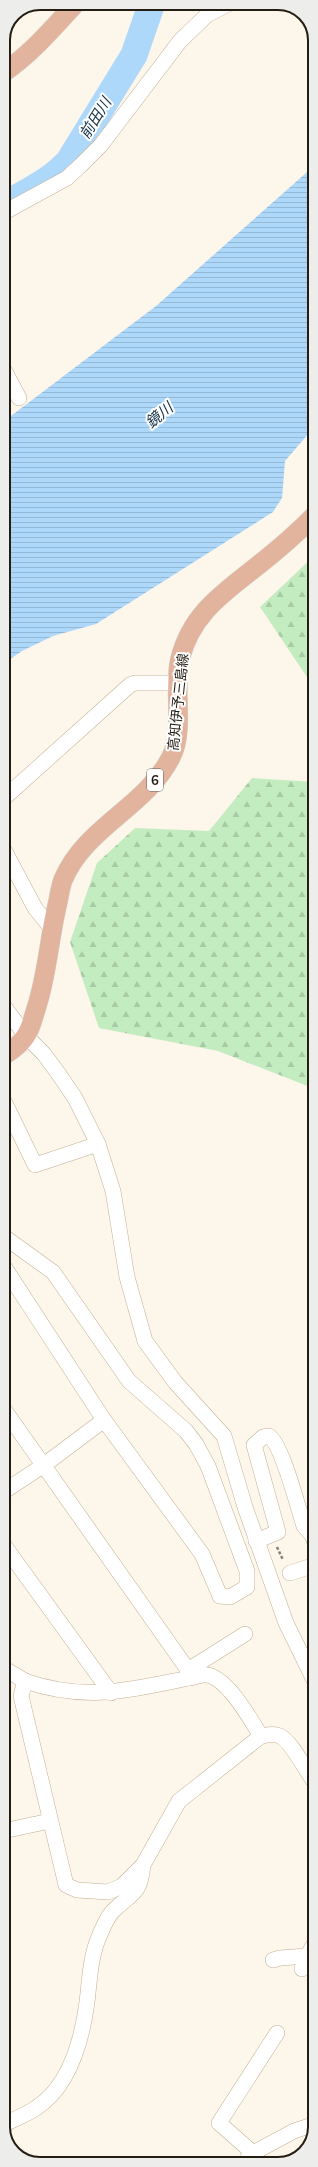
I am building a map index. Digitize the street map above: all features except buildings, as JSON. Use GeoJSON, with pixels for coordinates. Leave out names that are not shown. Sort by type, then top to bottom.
{"type":"FeatureCollection","features":[{"type":"Feature","properties":{"kind":"main road"},"geometry":{"type":"LineString","coordinates":[[10,68],[18,63],[39,43],[70,10]]}},
{"type":"Feature","properties":{"kind":"main road","name":"高知伊予三島線"},"geometry":{"type":"LineString","coordinates":[[10,1050],[26,1036],[40,997],[63,880],[75,859],[104,825],[151,786],[172,756],[178,716],[179,661],[190,629],[219,596],[284,544],[308,522]]}},
{"type":"Feature","properties":{"kind":"street"},"geometry":{"type":"LineString","coordinates":[[10,209],[67,178],[101,145],[180,41],[208,15],[217,10]]}},
{"type":"Feature","properties":{"kind":"street"},"geometry":{"type":"LineString","coordinates":[[10,381],[19,398]]}},
{"type":"Feature","properties":{"kind":"street"},"geometry":{"type":"LineString","coordinates":[[10,792],[130,685],[135,683],[178,683]]}},
{"type":"Feature","properties":{"kind":"street"},"geometry":{"type":"LineString","coordinates":[[10,861],[35,908],[52,930]]}},
{"type":"Feature","properties":{"kind":"street"},"geometry":{"type":"LineString","coordinates":[[10,1014],[26,1036],[44,1054],[75,1098],[98,1144],[113,1191],[128,1277],[145,1341],[175,1382],[224,1436],[256,1542],[286,1623],[308,1668]]}},
{"type":"Feature","properties":{"kind":"street"},"geometry":{"type":"LineString","coordinates":[[10,1113],[35,1165],[98,1144]]}},
{"type":"Feature","properties":{"kind":"street"},"geometry":{"type":"LineString","coordinates":[[10,1241],[53,1272],[129,1380],[186,1431],[196,1444],[208,1466],[247,1571],[247,1587],[230,1597],[220,1596],[202,1554],[104,1420],[10,1276]]}},
{"type":"Feature","properties":{"kind":"street"},"geometry":{"type":"LineString","coordinates":[[10,1418],[189,1674]]}},
{"type":"Feature","properties":{"kind":"street"},"geometry":{"type":"LineString","coordinates":[[10,1487],[44,1465],[104,1420]]}},
{"type":"Feature","properties":{"kind":"street"},"geometry":{"type":"LineString","coordinates":[[256,1542],[278,1532],[254,1446],[263,1437],[269,1436],[273,1439],[280,1452],[308,1519]]}},
{"type":"Feature","properties":{"kind":"street"},"geometry":{"type":"LineString","coordinates":[[10,1554],[111,1693]]}},
{"type":"Feature","properties":{"kind":"street"},"geometry":{"type":"LineString","coordinates":[[290,1573],[308,1567]]}},
{"type":"Feature","properties":{"kind":"street"},"geometry":{"type":"LineString","coordinates":[[189,1674],[245,1634]]}},
{"type":"Feature","properties":{"kind":"street"},"geometry":{"type":"LineString","coordinates":[[10,1672],[25,1681],[62,1691],[92,1694],[111,1693],[189,1674],[207,1674],[218,1680],[229,1690],[261,1736]]}},
{"type":"Feature","properties":{"kind":"street"},"geometry":{"type":"LineString","coordinates":[[25,1681],[21,1696],[50,1821],[66,1884],[77,1890],[108,1892],[122,1886],[143,1866],[179,1801],[261,1736],[272,1734],[281,1736],[308,1773]]}},
{"type":"Feature","properties":{"kind":"street"},"geometry":{"type":"LineString","coordinates":[[10,1830],[50,1821]]}},
{"type":"Feature","properties":{"kind":"street"},"geometry":{"type":"LineString","coordinates":[[10,2121],[36,2108],[53,2094],[70,2066],[78,2048],[87,2003],[90,1964],[101,1933],[112,1912],[136,1892],[142,1879],[143,1866]]}},
{"type":"Feature","properties":{"kind":"street"},"geometry":{"type":"LineString","coordinates":[[273,1960],[280,1958],[304,1963],[308,1956]]}},
{"type":"Feature","properties":{"kind":"street"},"geometry":{"type":"LineString","coordinates":[[248,2157],[219,2123],[277,2033]]}},
{"type":"Feature","properties":{"kind":"street"},"geometry":{"type":"LineString","coordinates":[[251,2157],[307,2130]]}},
{"type":"Feature","properties":{"kind":"path"},"geometry":{"type":"LineString","coordinates":[[281,1554],[282,1558]]}},
{"type":"Feature","properties":{"kind":"green space"},"geometry":{"type":"Polygon","coordinates":[[[308,562],[308,679],[260,607],[308,562]]]}},
{"type":"Feature","properties":{"kind":"green space"},"geometry":{"type":"Polygon","coordinates":[[[252,778],[308,782],[308,1086],[218,1051],[99,1028],[70,942],[97,863],[135,828],[209,831],[252,778]]]}},
{"type":"Feature","properties":{"kind":"water","name":"鏡川"},"geometry":{"type":"Polygon","coordinates":[[[308,171],[308,434],[285,461],[282,498],[273,512],[96,624],[53,636],[22,651],[10,659],[10,417],[156,306],[308,171]]]}},
{"type":"Feature","properties":{"kind":"waterway","name":"前田川"},"geometry":{"type":"LineString","coordinates":[[10,202],[48,179],[69,161],[134,55],[150,10]]}}]}
